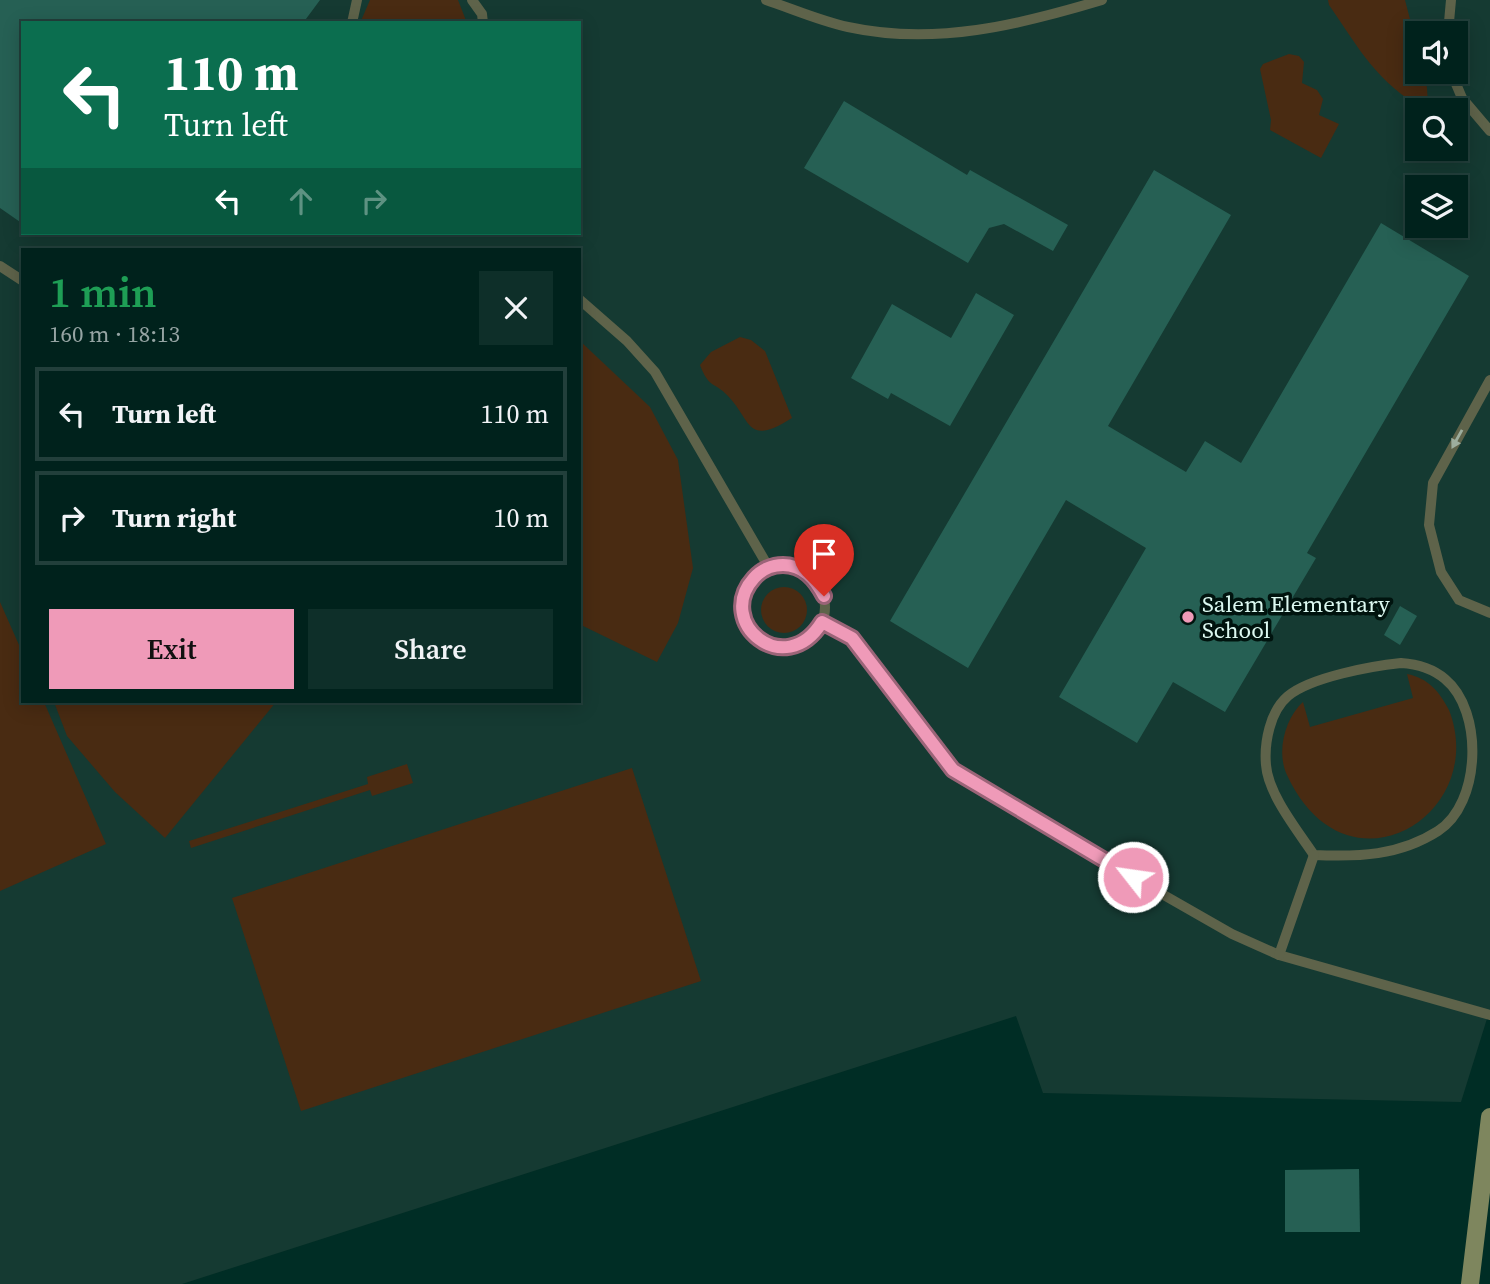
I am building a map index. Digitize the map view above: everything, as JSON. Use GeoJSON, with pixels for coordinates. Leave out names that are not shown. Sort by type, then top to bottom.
{"type":"FeatureCollection","features":[{"type":"Feature","properties":{"kind":"street"},"geometry":{"type":"LineString","coordinates":[[1470,1284],[1490,1117]]}},
{"type":"Feature","properties":{"kind":"lane"},"geometry":{"type":"LineString","coordinates":[[352,21],[357,0]]}},
{"type":"Feature","properties":{"kind":"lane"},"geometry":{"type":"LineString","coordinates":[[472,0],[482,14],[483,21]]}},
{"type":"Feature","properties":{"kind":"lane"},"geometry":{"type":"LineString","coordinates":[[766,0],[848,27],[898,33],[944,34],[991,30],[1102,0]]}},
{"type":"Feature","properties":{"kind":"lane"},"geometry":{"type":"LineString","coordinates":[[1449,21],[1451,0]]}},
{"type":"Feature","properties":{"kind":"lane"},"geometry":{"type":"LineString","coordinates":[[1456,84],[1462,98],[1490,131]]}},
{"type":"Feature","properties":{"kind":"lane"},"geometry":{"type":"LineString","coordinates":[[0,266],[21,280]]}},
{"type":"Feature","properties":{"kind":"lane"},"geometry":{"type":"LineString","coordinates":[[581,301],[627,341],[655,372],[769,568]]}},
{"type":"Feature","properties":{"kind":"lane"},"geometry":{"type":"LineString","coordinates":[[1490,380],[1433,483],[1429,525],[1441,572],[1458,600],[1490,613]]}},
{"type":"Feature","properties":{"kind":"lane"},"geometry":{"type":"LineString","coordinates":[[786,565],[808,573],[824,596],[822,622],[804,643],[792,648],[765,644],[746,624],[743,597],[748,584],[769,568],[786,565]]}},
{"type":"Feature","properties":{"kind":"lane"},"geometry":{"type":"LineString","coordinates":[[822,622],[852,638],[953,770],[1217,925],[1279,955],[1490,1015]]}},
{"type":"Feature","properties":{"kind":"lane"},"geometry":{"type":"LineString","coordinates":[[1401,663],[1421,665],[1446,679],[1461,699],[1472,732],[1473,764],[1465,800],[1440,831],[1401,848],[1363,857],[1314,855],[1284,810],[1266,767],[1270,722],[1288,696],[1321,681],[1367,667],[1401,663]]}},
{"type":"Feature","properties":{"kind":"lane"},"geometry":{"type":"LineString","coordinates":[[1279,955],[1314,855]]}},
{"type":"Feature","properties":{"kind":"shaded area"},"geometry":{"type":"Polygon","coordinates":[[[0,0],[1490,0],[1490,1009],[1461,1102],[1043,1093],[1016,1016],[182,1284],[0,1284],[0,0]]]}},
{"type":"Feature","properties":{"kind":"shaded area"},"geometry":{"type":"Polygon","coordinates":[[[370,0],[458,0],[466,21],[361,21],[370,0]]]}},
{"type":"Feature","properties":{"kind":"shaded area"},"geometry":{"type":"Polygon","coordinates":[[[1328,0],[1405,0],[1410,21],[1405,21],[1405,84],[1426,84],[1427,98],[1406,98],[1382,77],[1360,51],[1328,0]]]}},
{"type":"Feature","properties":{"kind":"shaded area"},"geometry":{"type":"Polygon","coordinates":[[[1289,54],[1299,56],[1304,62],[1302,83],[1317,90],[1323,99],[1319,115],[1339,124],[1321,158],[1270,130],[1271,120],[1260,69],[1263,64],[1289,54]]]}},
{"type":"Feature","properties":{"kind":"shaded area"},"geometry":{"type":"Polygon","coordinates":[[[740,337],[751,340],[765,351],[792,418],[766,430],[752,427],[728,396],[709,381],[700,365],[711,352],[740,337]]]}},
{"type":"Feature","properties":{"kind":"shaded area"},"geometry":{"type":"Polygon","coordinates":[[[581,342],[650,407],[678,460],[693,568],[678,623],[657,662],[581,625],[581,342]]]}},
{"type":"Feature","properties":{"kind":"shaded area"},"geometry":{"type":"Polygon","coordinates":[[[784,587],[800,594],[807,610],[800,626],[784,633],[768,626],[761,610],[768,594],[784,587]]]}},
{"type":"Feature","properties":{"kind":"shaded area"},"geometry":{"type":"Polygon","coordinates":[[[0,602],[21,649],[21,703],[44,703],[106,844],[0,891],[0,602]]]}},
{"type":"Feature","properties":{"kind":"shaded area"},"geometry":{"type":"Polygon","coordinates":[[[1407,674],[1432,686],[1449,710],[1456,748],[1449,782],[1431,810],[1406,830],[1375,838],[1343,834],[1313,813],[1287,775],[1282,746],[1287,726],[1303,702],[1310,727],[1413,698],[1407,674]]]}},
{"type":"Feature","properties":{"kind":"shaded area"},"geometry":{"type":"Polygon","coordinates":[[[54,703],[275,703],[165,838],[115,792],[67,736],[54,703]]]}},
{"type":"Feature","properties":{"kind":"shaded area"},"geometry":{"type":"Polygon","coordinates":[[[407,764],[413,783],[372,796],[370,790],[191,848],[189,841],[368,784],[367,777],[407,764]]]}},
{"type":"Feature","properties":{"kind":"shaded area"},"geometry":{"type":"Polygon","coordinates":[[[632,768],[701,981],[301,1111],[232,898],[632,768]]]}},
{"type":"Feature","properties":{"kind":"building"},"geometry":{"type":"Polygon","coordinates":[[[0,0],[320,0],[304,21],[21,21],[21,223],[0,208],[0,0]]]}},
{"type":"Feature","properties":{"kind":"building"},"geometry":{"type":"Polygon","coordinates":[[[844,101],[967,175],[970,170],[1068,225],[1053,251],[1004,224],[989,228],[968,263],[804,168],[844,101]]]}},
{"type":"Feature","properties":{"kind":"building"},"geometry":{"type":"Polygon","coordinates":[[[1154,170],[1231,215],[1108,426],[1186,472],[1205,441],[1241,463],[1381,223],[1469,276],[1307,553],[1316,558],[1225,712],[1173,682],[1137,743],[1059,697],[1146,548],[1066,500],[968,668],[890,621],[1154,170]]]}},
{"type":"Feature","properties":{"kind":"building"},"geometry":{"type":"Polygon","coordinates":[[[976,293],[1014,315],[950,426],[891,393],[888,399],[851,378],[892,304],[951,338],[976,293]]]}},
{"type":"Feature","properties":{"kind":"building"},"geometry":{"type":"Polygon","coordinates":[[[1400,606],[1417,616],[1400,645],[1384,635],[1400,606]]]}},
{"type":"Feature","properties":{"kind":"building"},"geometry":{"type":"Polygon","coordinates":[[[1359,1169],[1360,1232],[1285,1232],[1285,1170],[1359,1169]]]}},
{"type":"Feature","properties":{"kind":"place","name":"Salem Elementary School"},"geometry":{"type":"Point","coordinates":[1188,617]}},
{"type":"Feature","properties":{"kind":"route"},"geometry":{"type":"LineString","coordinates":[[824,596],[808,573],[783,565],[769,568],[748,584],[742,611],[746,624],[754,635],[765,644],[778,648],[792,648],[804,643],[815,634],[822,622],[852,638],[925,737],[953,770],[1133,877]]}}]}
